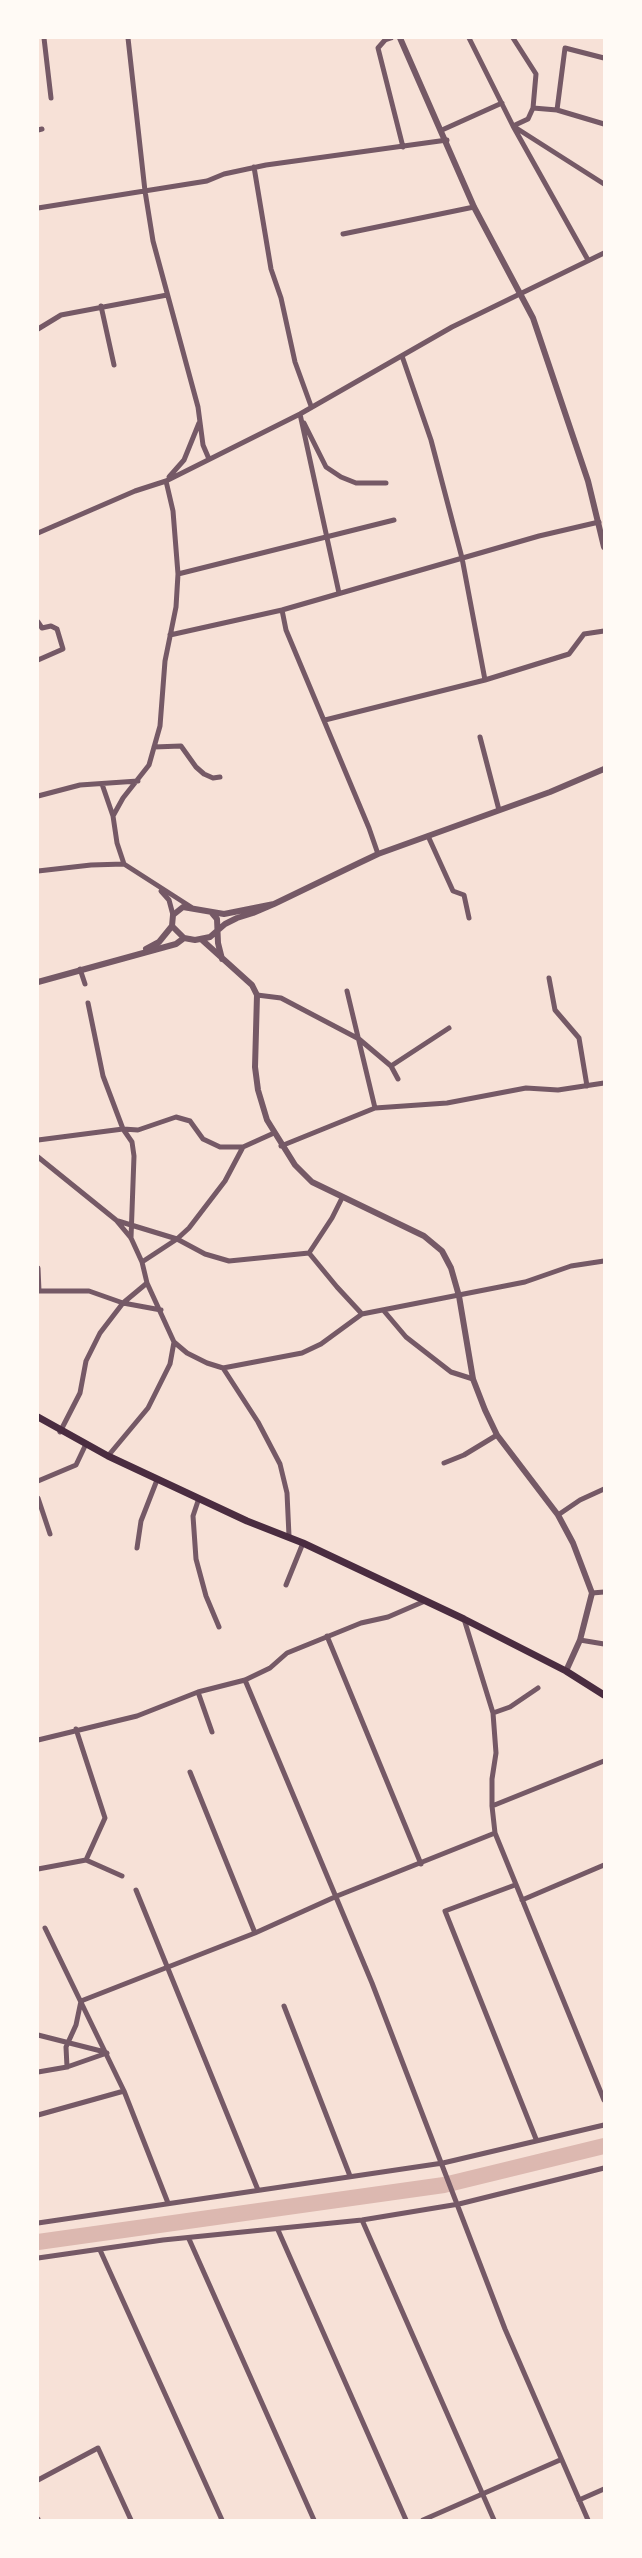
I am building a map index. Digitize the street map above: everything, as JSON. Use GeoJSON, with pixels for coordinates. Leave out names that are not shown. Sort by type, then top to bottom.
{"type":"FeatureCollection","features":[{"type":"Feature","properties":{"kind":"main road"},"geometry":{"type":"LineString","coordinates":[[38,1417],[60,1432]]}},
{"type":"Feature","properties":{"kind":"main road"},"geometry":{"type":"LineString","coordinates":[[38,1424],[86,1444],[157,1480],[247,1521],[288,1536],[464,1619],[566,1671],[604,1695]]}},
{"type":"Feature","properties":{"kind":"street"},"geometry":{"type":"LineString","coordinates":[[44,38],[51,98]]}},
{"type":"Feature","properties":{"kind":"street"},"geometry":{"type":"LineString","coordinates":[[128,38],[145,191],[153,241],[191,380],[203,445],[209,459]]}},
{"type":"Feature","properties":{"kind":"street"},"geometry":{"type":"LineString","coordinates":[[391,38],[385,40],[378,48],[403,147]]}},
{"type":"Feature","properties":{"kind":"street"},"geometry":{"type":"LineString","coordinates":[[400,38],[447,140],[474,207],[533,318],[566,410],[599,522],[604,547]]}},
{"type":"Feature","properties":{"kind":"street"},"geometry":{"type":"LineString","coordinates":[[469,38],[513,126],[588,260]]}},
{"type":"Feature","properties":{"kind":"street"},"geometry":{"type":"LineString","coordinates":[[513,38],[536,74],[533,108],[528,119],[513,126]]}},
{"type":"Feature","properties":{"kind":"street"},"geometry":{"type":"LineString","coordinates":[[557,110],[565,48],[604,58]]}},
{"type":"Feature","properties":{"kind":"street"},"geometry":{"type":"LineString","coordinates":[[442,130],[502,104]]}},
{"type":"Feature","properties":{"kind":"street"},"geometry":{"type":"LineString","coordinates":[[533,108],[557,110],[604,124]]}},
{"type":"Feature","properties":{"kind":"street"},"geometry":{"type":"LineString","coordinates":[[513,126],[604,184]]}},
{"type":"Feature","properties":{"kind":"street"},"geometry":{"type":"LineString","coordinates":[[38,208],[207,181],[224,174],[254,167],[447,140]]}},
{"type":"Feature","properties":{"kind":"street"},"geometry":{"type":"LineString","coordinates":[[254,167],[271,269],[281,298],[295,362],[311,406]]}},
{"type":"Feature","properties":{"kind":"street"},"geometry":{"type":"LineString","coordinates":[[343,234],[474,207]]}},
{"type":"Feature","properties":{"kind":"street"},"geometry":{"type":"LineString","coordinates":[[38,533],[135,491],[166,481],[300,414],[452,327],[588,260],[603,255]]}},
{"type":"Feature","properties":{"kind":"street"},"geometry":{"type":"LineString","coordinates":[[38,329],[61,315],[167,295]]}},
{"type":"Feature","properties":{"kind":"street"},"geometry":{"type":"LineString","coordinates":[[101,306],[114,365]]}},
{"type":"Feature","properties":{"kind":"street"},"geometry":{"type":"LineString","coordinates":[[402,356],[431,440],[462,558],[485,680]]}},
{"type":"Feature","properties":{"kind":"street"},"geometry":{"type":"LineString","coordinates":[[300,414],[326,467],[356,483],[386,483]]}},
{"type":"Feature","properties":{"kind":"street"},"geometry":{"type":"LineString","coordinates":[[300,414],[339,593]]}},
{"type":"Feature","properties":{"kind":"street"},"geometry":{"type":"LineString","coordinates":[[166,481],[184,460],[200,422]]}},
{"type":"Feature","properties":{"kind":"street"},"geometry":{"type":"LineString","coordinates":[[113,816],[123,798],[138,782],[149,765],[161,716],[165,661],[176,607],[178,574],[173,511],[166,481]]}},
{"type":"Feature","properties":{"kind":"street"},"geometry":{"type":"LineString","coordinates":[[178,574],[394,520]]}},
{"type":"Feature","properties":{"kind":"street"},"geometry":{"type":"LineString","coordinates":[[170,635],[282,610],[539,536],[599,522]]}},
{"type":"Feature","properties":{"kind":"street"},"geometry":{"type":"LineString","coordinates":[[282,610],[286,630],[325,720],[378,854]]}},
{"type":"Feature","properties":{"kind":"street"},"geometry":{"type":"LineString","coordinates":[[38,622],[42,628],[51,626],[57,629],[63,649],[38,660]]}},
{"type":"Feature","properties":{"kind":"street"},"geometry":{"type":"LineString","coordinates":[[325,720],[485,680],[569,654],[584,634],[604,631]]}},
{"type":"Feature","properties":{"kind":"street"},"geometry":{"type":"LineString","coordinates":[[480,737],[499,810]]}},
{"type":"Feature","properties":{"kind":"street"},"geometry":{"type":"LineString","coordinates":[[154,747],[181,746],[204,774],[213,778],[220,777]]}},
{"type":"Feature","properties":{"kind":"street"},"geometry":{"type":"LineString","coordinates":[[38,982],[140,952],[176,944],[184,938],[201,939],[217,933],[225,924],[237,918],[274,904],[378,854],[550,792],[604,769]]}},
{"type":"Feature","properties":{"kind":"street"},"geometry":{"type":"LineString","coordinates":[[38,796],[81,785],[138,782]]}},
{"type":"Feature","properties":{"kind":"street"},"geometry":{"type":"LineString","coordinates":[[102,784],[113,816],[117,843],[124,864]]}},
{"type":"Feature","properties":{"kind":"street"},"geometry":{"type":"LineString","coordinates":[[428,836],[453,891],[464,895],[468,918]]}},
{"type":"Feature","properties":{"kind":"street"},"geometry":{"type":"LineString","coordinates":[[38,871],[124,864],[191,907],[212,913],[235,913],[274,904]]}},
{"type":"Feature","properties":{"kind":"street"},"geometry":{"type":"LineString","coordinates":[[140,952],[159,942],[172,926],[173,915],[170,900],[158,887]]}},
{"type":"Feature","properties":{"kind":"street"},"geometry":{"type":"LineString","coordinates":[[173,915],[177,910],[191,907]]}},
{"type":"Feature","properties":{"kind":"street"},"geometry":{"type":"LineString","coordinates":[[212,913],[217,919],[217,933],[224,962]]}},
{"type":"Feature","properties":{"kind":"street"},"geometry":{"type":"LineString","coordinates":[[172,926],[184,938]]}},
{"type":"Feature","properties":{"kind":"street"},"geometry":{"type":"LineString","coordinates":[[201,939],[252,986],[257,995],[255,1067],[258,1090],[267,1120],[281,1146],[295,1165],[312,1182],[424,1236],[442,1251],[451,1268],[459,1296],[473,1379],[497,1435],[558,1515],[573,1543],[592,1593],[580,1640],[566,1671]]}},
{"type":"Feature","properties":{"kind":"street"},"geometry":{"type":"LineString","coordinates":[[80,969],[85,984]]}},
{"type":"Feature","properties":{"kind":"street"},"geometry":{"type":"LineString","coordinates":[[549,978],[555,1010],[579,1038],[587,1086]]}},
{"type":"Feature","properties":{"kind":"street"},"geometry":{"type":"LineString","coordinates":[[347,991],[375,1108]]}},
{"type":"Feature","properties":{"kind":"street"},"geometry":{"type":"LineString","coordinates":[[257,995],[281,998],[359,1039],[391,1066],[398,1079]]}},
{"type":"Feature","properties":{"kind":"street"},"geometry":{"type":"LineString","coordinates":[[88,1003],[103,1076],[123,1129],[132,1142],[134,1156],[131,1238]]}},
{"type":"Feature","properties":{"kind":"street"},"geometry":{"type":"LineString","coordinates":[[391,1066],[449,1028]]}},
{"type":"Feature","properties":{"kind":"street"},"geometry":{"type":"LineString","coordinates":[[281,1146],[375,1108],[447,1103],[526,1088],[558,1090],[604,1083]]}},
{"type":"Feature","properties":{"kind":"street"},"geometry":{"type":"LineString","coordinates":[[38,1140],[123,1129],[138,1130],[176,1117],[190,1121],[203,1139],[220,1147],[243,1147],[274,1133]]}},
{"type":"Feature","properties":{"kind":"street"},"geometry":{"type":"LineString","coordinates":[[142,1262],[177,1239],[209,1204],[225,1181],[243,1147]]}},
{"type":"Feature","properties":{"kind":"street"},"geometry":{"type":"LineString","coordinates":[[38,1156],[116,1220],[131,1238],[142,1262],[147,1283],[174,1342],[187,1353],[223,1368],[302,1353],[321,1344],[362,1314],[525,1282],[571,1266],[604,1261]]}},
{"type":"Feature","properties":{"kind":"street"},"geometry":{"type":"LineString","coordinates":[[116,1220],[177,1239],[206,1254],[229,1261],[309,1253],[333,1218],[342,1198]]}},
{"type":"Feature","properties":{"kind":"street"},"geometry":{"type":"LineString","coordinates":[[309,1253],[362,1314]]}},
{"type":"Feature","properties":{"kind":"street"},"geometry":{"type":"LineString","coordinates":[[38,1268],[38,1291],[89,1292],[123,1303],[161,1310]]}},
{"type":"Feature","properties":{"kind":"street"},"geometry":{"type":"LineString","coordinates":[[60,1432],[80,1393],[86,1361],[100,1333],[123,1303],[147,1283]]}},
{"type":"Feature","properties":{"kind":"street"},"geometry":{"type":"LineString","coordinates":[[384,1311],[406,1337],[451,1372],[473,1379]]}},
{"type":"Feature","properties":{"kind":"street"},"geometry":{"type":"LineString","coordinates":[[108,1456],[148,1408],[170,1364],[174,1342]]}},
{"type":"Feature","properties":{"kind":"street"},"geometry":{"type":"LineString","coordinates":[[223,1368],[258,1422],[280,1464],[286,1492],[288,1536]]}},
{"type":"Feature","properties":{"kind":"street"},"geometry":{"type":"LineString","coordinates":[[444,1462],[464,1455],[497,1435]]}},
{"type":"Feature","properties":{"kind":"street"},"geometry":{"type":"LineString","coordinates":[[38,1481],[76,1465],[86,1444]]}},
{"type":"Feature","properties":{"kind":"street"},"geometry":{"type":"LineString","coordinates":[[136,1548],[141,1521],[157,1480]]}},
{"type":"Feature","properties":{"kind":"street"},"geometry":{"type":"LineString","coordinates":[[558,1515],[580,1500],[604,1489]]}},
{"type":"Feature","properties":{"kind":"street"},"geometry":{"type":"LineString","coordinates":[[38,1498],[50,1534]]}},
{"type":"Feature","properties":{"kind":"street"},"geometry":{"type":"LineString","coordinates":[[199,1498],[193,1516],[196,1559],[206,1596],[219,1627]]}},
{"type":"Feature","properties":{"kind":"street"},"geometry":{"type":"LineString","coordinates":[[286,1585],[303,1543]]}},
{"type":"Feature","properties":{"kind":"street"},"geometry":{"type":"LineString","coordinates":[[592,1593],[604,1592]]}},
{"type":"Feature","properties":{"kind":"street"},"geometry":{"type":"LineString","coordinates":[[38,1740],[137,1716],[198,1692],[245,1680],[270,1668],[287,1653],[361,1623],[412,1608],[426,1601]]}},
{"type":"Feature","properties":{"kind":"street"},"geometry":{"type":"LineString","coordinates":[[464,1619],[493,1713],[496,1754],[492,1806],[495,1833],[604,2100]]}},
{"type":"Feature","properties":{"kind":"street"},"geometry":{"type":"LineString","coordinates":[[327,1636],[421,1864]]}},
{"type":"Feature","properties":{"kind":"street"},"geometry":{"type":"LineString","coordinates":[[580,1640],[604,1644]]}},
{"type":"Feature","properties":{"kind":"street"},"geometry":{"type":"LineString","coordinates":[[245,1680],[337,1896],[459,2204],[505,2329],[588,2520]]}},
{"type":"Feature","properties":{"kind":"street"},"geometry":{"type":"LineString","coordinates":[[493,1713],[510,1707],[538,1688]]}},
{"type":"Feature","properties":{"kind":"street"},"geometry":{"type":"LineString","coordinates":[[198,1692],[212,1731]]}},
{"type":"Feature","properties":{"kind":"street"},"geometry":{"type":"LineString","coordinates":[[76,1730],[105,1818],[86,1860]]}},
{"type":"Feature","properties":{"kind":"street"},"geometry":{"type":"LineString","coordinates":[[492,1806],[604,1761]]}},
{"type":"Feature","properties":{"kind":"street"},"geometry":{"type":"LineString","coordinates":[[190,1772],[255,1933]]}},
{"type":"Feature","properties":{"kind":"street"},"geometry":{"type":"LineString","coordinates":[[81,2001],[255,1933],[337,1896],[495,1833]]}},
{"type":"Feature","properties":{"kind":"street"},"geometry":{"type":"LineString","coordinates":[[38,1869],[86,1860],[122,1876]]}},
{"type":"Feature","properties":{"kind":"street"},"geometry":{"type":"LineString","coordinates":[[522,1900],[604,1866]]}},
{"type":"Feature","properties":{"kind":"street"},"geometry":{"type":"LineString","coordinates":[[515,1885],[446,1911],[536,2139]]}},
{"type":"Feature","properties":{"kind":"street"},"geometry":{"type":"LineString","coordinates":[[136,1890],[258,2190]]}},
{"type":"Feature","properties":{"kind":"street"},"geometry":{"type":"LineString","coordinates":[[45,1928],[124,2091],[168,2203]]}},
{"type":"Feature","properties":{"kind":"street"},"geometry":{"type":"LineString","coordinates":[[67,2067],[66,2048],[76,2025],[81,2001]]}},
{"type":"Feature","properties":{"kind":"street"},"geometry":{"type":"LineString","coordinates":[[284,2006],[350,2176]]}},
{"type":"Feature","properties":{"kind":"street"},"geometry":{"type":"LineString","coordinates":[[38,2035],[106,2053]]}},
{"type":"Feature","properties":{"kind":"street"},"geometry":{"type":"LineString","coordinates":[[38,2072],[67,2067],[106,2053]]}},
{"type":"Feature","properties":{"kind":"street"},"geometry":{"type":"LineString","coordinates":[[38,2115],[124,2091]]}},
{"type":"Feature","properties":{"kind":"street"},"geometry":{"type":"LineString","coordinates":[[38,2223],[114,2214],[168,2203],[443,2163],[536,2139],[604,2125]]}},
{"type":"Feature","properties":{"kind":"street"},"geometry":{"type":"LineString","coordinates":[[38,2258],[163,2240],[363,2220],[459,2204],[604,2168]]}},
{"type":"Feature","properties":{"kind":"street"},"geometry":{"type":"LineString","coordinates":[[363,2220],[494,2520]]}},
{"type":"Feature","properties":{"kind":"street"},"geometry":{"type":"LineString","coordinates":[[278,2229],[406,2520]]}},
{"type":"Feature","properties":{"kind":"street"},"geometry":{"type":"LineString","coordinates":[[189,2239],[314,2520]]}},
{"type":"Feature","properties":{"kind":"street"},"geometry":{"type":"LineString","coordinates":[[100,2250],[222,2520]]}},
{"type":"Feature","properties":{"kind":"street"},"geometry":{"type":"LineString","coordinates":[[38,2480],[98,2448],[131,2520]]}},
{"type":"Feature","properties":{"kind":"street"},"geometry":{"type":"LineString","coordinates":[[423,2520],[560,2460]]}},
{"type":"Feature","properties":{"kind":"street"},"geometry":{"type":"LineString","coordinates":[[579,2500],[604,2489]]}},
{"type":"Feature","properties":{"kind":"waterway"},"geometry":{"type":"LineString","coordinates":[[38,2242],[444,2185],[604,2146]]}}]}
